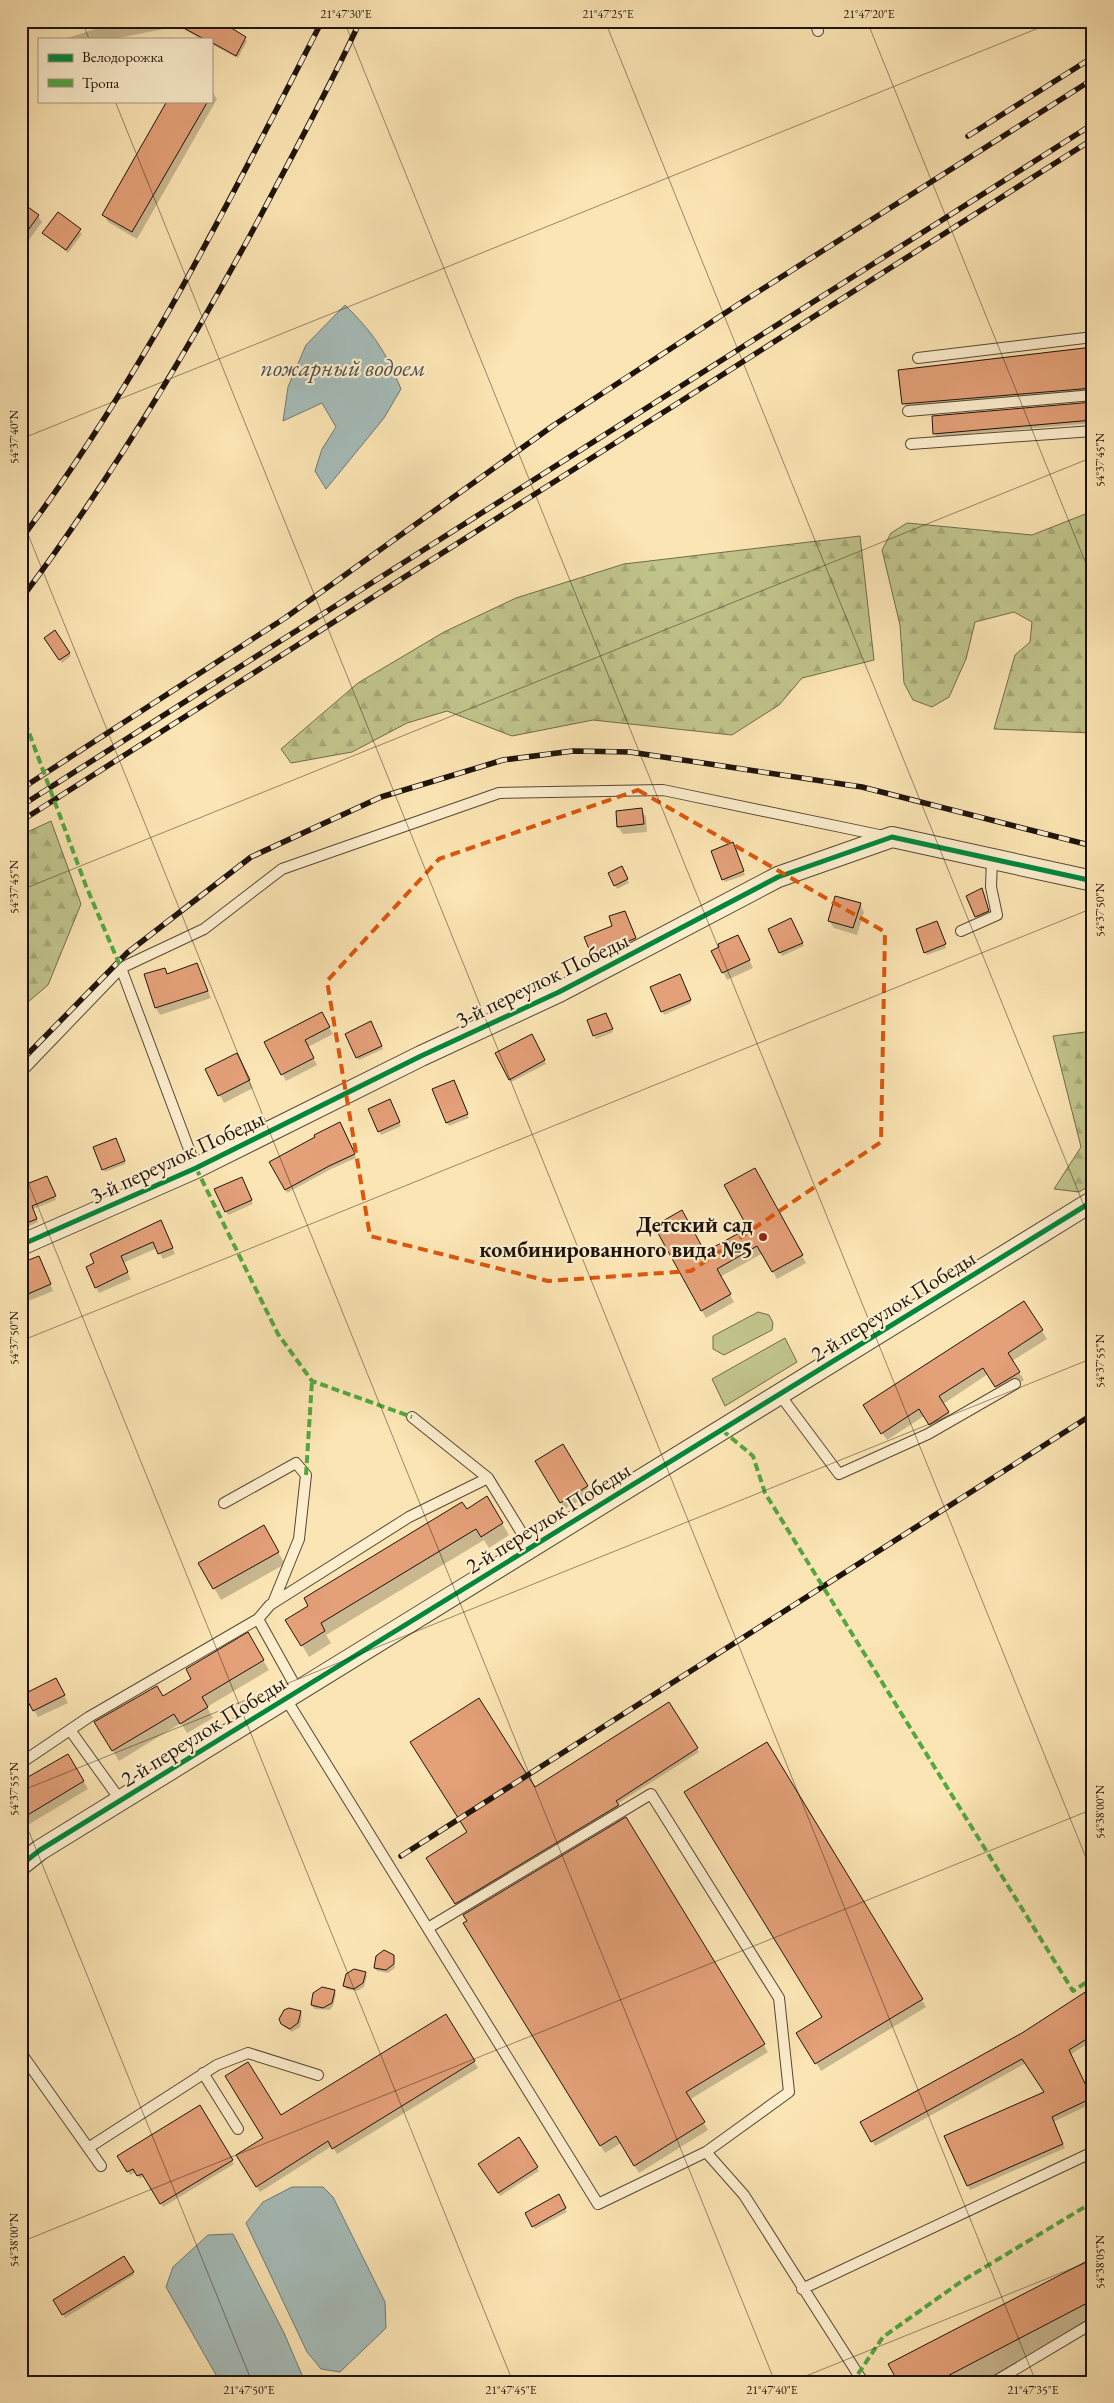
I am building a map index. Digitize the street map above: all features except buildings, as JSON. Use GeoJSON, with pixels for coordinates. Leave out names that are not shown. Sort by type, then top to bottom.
{"type":"FeatureCollection","features":[{"type":"Feature","properties":{"kind":"street"},"geometry":{"type":"LineString","coordinates":[[892,837],[1093,881]]}},
{"type":"Feature","properties":{"kind":"street","name":"3-й переулок Победы"},"geometry":{"type":"LineString","coordinates":[[21,1246],[196,1168],[421,1056],[559,992],[778,878],[892,837]]}},
{"type":"Feature","properties":{"kind":"street","name":"2-й переулок Победы"},"geometry":{"type":"LineString","coordinates":[[24,1858],[121,1801],[1093,1201]]}},
{"type":"Feature","properties":{"kind":"lane"},"geometry":{"type":"LineString","coordinates":[[918,358],[1093,337]]}},
{"type":"Feature","properties":{"kind":"lane"},"geometry":{"type":"LineString","coordinates":[[908,411],[1093,395]]}},
{"type":"Feature","properties":{"kind":"lane"},"geometry":{"type":"LineString","coordinates":[[911,444],[1093,431]]}},
{"type":"Feature","properties":{"kind":"lane"},"geometry":{"type":"LineString","coordinates":[[21,1072],[121,968],[204,928],[282,869],[500,792],[663,790],[892,837]]}},
{"type":"Feature","properties":{"kind":"lane"},"geometry":{"type":"LineString","coordinates":[[960,931],[997,915],[991,886],[992,858]]}},
{"type":"Feature","properties":{"kind":"lane"},"geometry":{"type":"LineString","coordinates":[[121,968],[196,1168]]}},
{"type":"Feature","properties":{"kind":"lane"},"geometry":{"type":"LineString","coordinates":[[780,1394],[839,1474],[928,1434],[1014,1384]]}},
{"type":"Feature","properties":{"kind":"lane"},"geometry":{"type":"LineString","coordinates":[[412,1417],[488,1478],[531,1548]]}},
{"type":"Feature","properties":{"kind":"lane"},"geometry":{"type":"LineString","coordinates":[[224,1503],[296,1464],[306,1475],[299,1539],[273,1603]]}},
{"type":"Feature","properties":{"kind":"lane"},"geometry":{"type":"LineString","coordinates":[[21,1763],[162,1673],[258,1619],[273,1603],[410,1517],[488,1478]]}},
{"type":"Feature","properties":{"kind":"lane"},"geometry":{"type":"LineString","coordinates":[[258,1619],[292,1695],[428,1928],[598,2204],[706,2152],[789,2092],[779,1998],[651,1794],[428,1928]]}},
{"type":"Feature","properties":{"kind":"lane"},"geometry":{"type":"LineString","coordinates":[[70,1730],[121,1801]]}},
{"type":"Feature","properties":{"kind":"lane"},"geometry":{"type":"LineString","coordinates":[[21,2053],[101,2166]]}},
{"type":"Feature","properties":{"kind":"lane"},"geometry":{"type":"LineString","coordinates":[[88,2148],[217,2064],[248,2053],[318,2075]]}},
{"type":"Feature","properties":{"kind":"lane"},"geometry":{"type":"LineString","coordinates":[[203,2073],[238,2129]]}},
{"type":"Feature","properties":{"kind":"lane"},"geometry":{"type":"LineString","coordinates":[[706,2152],[744,2195],[802,2289],[863,2382]]}},
{"type":"Feature","properties":{"kind":"lane"},"geometry":{"type":"LineString","coordinates":[[802,2289],[1093,2152]]}},
{"type":"Feature","properties":{"kind":"lane"},"geometry":{"type":"LineString","coordinates":[[994,2382],[1093,2323]]}},
{"type":"Feature","properties":{"kind":"highlighted area"},"geometry":{"type":"Polygon","coordinates":[[[638,790],[885,932],[881,1142],[691,1271],[548,1281],[370,1236],[327,981],[439,859],[638,790]]]}},
{"type":"Feature","properties":{"kind":"green space"},"geometry":{"type":"Polygon","coordinates":[[[1093,511],[1093,733],[994,729],[1015,655],[1030,642],[1032,622],[1014,612],[975,622],[966,659],[949,697],[932,707],[913,700],[904,683],[900,625],[882,550],[891,533],[907,523],[1032,535],[1093,511]]]}},
{"type":"Feature","properties":{"kind":"green space"},"geometry":{"type":"Polygon","coordinates":[[[860,536],[874,660],[802,678],[779,705],[732,735],[593,720],[512,736],[447,711],[407,723],[352,752],[291,763],[281,749],[358,683],[444,632],[516,598],[624,564],[860,536]]]}},
{"type":"Feature","properties":{"kind":"green space"},"geometry":{"type":"Polygon","coordinates":[[[51,821],[81,904],[48,985],[21,1008],[21,835],[51,821]]]}},
{"type":"Feature","properties":{"kind":"green space"},"geometry":{"type":"Polygon","coordinates":[[[1093,1031],[1093,1184],[1079,1192],[1054,1189],[1081,1147],[1053,1036],[1093,1031]]]}},
{"type":"Feature","properties":{"kind":"green space"},"geometry":{"type":"Polygon","coordinates":[[[758,1312],[769,1315],[773,1323],[772,1330],[724,1355],[713,1349],[713,1336],[758,1312]]]}},
{"type":"Feature","properties":{"kind":"green space"},"geometry":{"type":"Polygon","coordinates":[[[785,1338],[797,1362],[725,1406],[712,1379],[785,1338]]]}},
{"type":"Feature","properties":{"kind":"water","name":"пожарный водоем"},"geometry":{"type":"Polygon","coordinates":[[[345,305],[378,343],[390,363],[401,389],[384,418],[326,489],[315,471],[322,449],[336,427],[322,403],[283,421],[288,387],[306,345],[345,305]]]}},
{"type":"Feature","properties":{"kind":"water"},"geometry":{"type":"Polygon","coordinates":[[[292,2187],[323,2187],[333,2197],[385,2302],[386,2328],[340,2372],[321,2369],[307,2352],[246,2223],[263,2202],[292,2187]]]}},
{"type":"Feature","properties":{"kind":"water"},"geometry":{"type":"Polygon","coordinates":[[[233,2234],[284,2333],[305,2382],[220,2382],[166,2287],[173,2267],[208,2235],[233,2234]]]}},
{"type":"Feature","properties":{"kind":"railway"},"geometry":{"type":"LineString","coordinates":[[21,539],[65,478],[145,352],[218,221],[322,21]]}},
{"type":"Feature","properties":{"kind":"railway"},"geometry":{"type":"LineString","coordinates":[[21,599],[87,507],[177,364],[260,217],[324,95],[360,21]]}},
{"type":"Feature","properties":{"kind":"railway"},"geometry":{"type":"LineString","coordinates":[[968,136],[1093,57]]}},
{"type":"Feature","properties":{"kind":"railway"},"geometry":{"type":"LineString","coordinates":[[21,789],[285,618],[554,425],[742,302],[1093,79]]}},
{"type":"Feature","properties":{"kind":"railway"},"geometry":{"type":"LineString","coordinates":[[21,806],[1093,124]]}},
{"type":"Feature","properties":{"kind":"railway"},"geometry":{"type":"LineString","coordinates":[[21,821],[1093,139]]}},
{"type":"Feature","properties":{"kind":"railway"},"geometry":{"type":"LineString","coordinates":[[21,1061],[127,953],[251,857],[381,797],[503,760],[573,751],[630,752],[862,787],[1093,846]]}},
{"type":"Feature","properties":{"kind":"railway"},"geometry":{"type":"LineString","coordinates":[[401,1856],[1093,1414]]}},
{"type":"Feature","properties":{"kind":"marked path"},"geometry":{"type":"LineString","coordinates":[[21,711],[86,886],[121,968]]}},
{"type":"Feature","properties":{"kind":"marked path"},"geometry":{"type":"LineString","coordinates":[[196,1168],[278,1334],[312,1381],[412,1417]]}},
{"type":"Feature","properties":{"kind":"marked path"},"geometry":{"type":"LineString","coordinates":[[306,1475],[312,1381]]}},
{"type":"Feature","properties":{"kind":"marked path"},"geometry":{"type":"LineString","coordinates":[[722,1430],[753,1456],[765,1493],[1073,1991],[1093,1978]]}},
{"type":"Feature","properties":{"kind":"marked path"},"geometry":{"type":"LineString","coordinates":[[858,2374],[883,2337],[962,2281],[1093,2202]]}},
{"type":"Feature","properties":{"kind":"cycle path"},"geometry":{"type":"LineString","coordinates":[[21,1245],[196,1168],[421,1056],[559,992],[778,877],[892,837],[1093,881]]}},
{"type":"Feature","properties":{"kind":"cycle path"},"geometry":{"type":"LineString","coordinates":[[21,1865],[40,1850],[1093,1201]]}},
{"type":"Feature","properties":{"kind":"place","name":"Детский сад комбинированного вида №5"},"geometry":{"type":"Point","coordinates":[763,1237]}}]}
